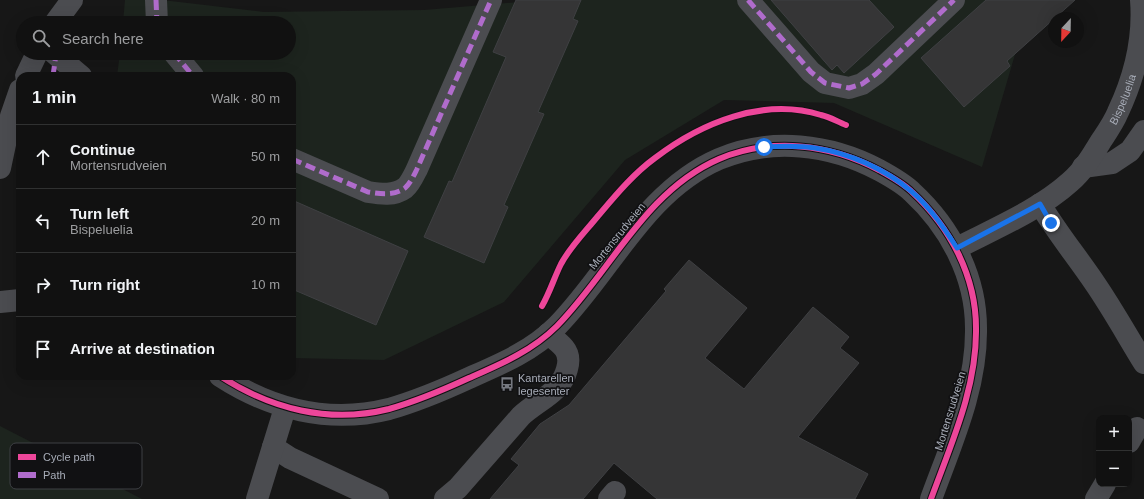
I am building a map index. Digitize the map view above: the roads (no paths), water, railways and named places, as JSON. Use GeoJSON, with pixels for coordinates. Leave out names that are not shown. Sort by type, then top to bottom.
{"type":"FeatureCollection","features":[{"type":"Feature","properties":{"kind":"street"},"geometry":{"type":"LineString","coordinates":[[60,16],[72,0]]}},
{"type":"Feature","properties":{"kind":"street"},"geometry":{"type":"LineString","coordinates":[[156,0],[157,16]]}},
{"type":"Feature","properties":{"kind":"street"},"geometry":{"type":"LineString","coordinates":[[296,161],[368,192],[380,194],[394,193],[406,187],[417,169],[491,0]]}},
{"type":"Feature","properties":{"kind":"street"},"geometry":{"type":"LineString","coordinates":[[748,0],[812,72],[825,83],[849,88],[862,84],[876,74],[954,0]]}},
{"type":"Feature","properties":{"kind":"street","name":"Bispeluelia"},"geometry":{"type":"LineString","coordinates":[[957,248],[1040,204],[1070,182],[1091,158],[1118,113],[1134,72],[1140,39],[1142,12],[1141,0]]}},
{"type":"Feature","properties":{"kind":"street"},"geometry":{"type":"LineString","coordinates":[[28,72],[34,60]]}},
{"type":"Feature","properties":{"kind":"street"},"geometry":{"type":"LineString","coordinates":[[62,60],[76,72]]}},
{"type":"Feature","properties":{"kind":"street"},"geometry":{"type":"LineString","coordinates":[[180,60],[190,72]]}},
{"type":"Feature","properties":{"kind":"street"},"geometry":{"type":"LineString","coordinates":[[0,168],[11,116],[16,102]]}},
{"type":"Feature","properties":{"kind":"street"},"geometry":{"type":"LineString","coordinates":[[1083,167],[1112,163],[1130,151],[1144,131]]}},
{"type":"Feature","properties":{"kind":"street","name":"Mortensrudveien"},"geometry":{"type":"LineString","coordinates":[[227,380],[251,394],[285,408],[303,412],[346,415],[387,409],[442,390],[494,367],[528,349],[548,334],[581,297],[644,217],[678,183],[700,168],[720,158],[764,147],[814,147],[838,152],[866,164],[889,175],[912,191],[941,224],[957,248],[964,267],[974,305],[976,327],[972,374],[967,396],[931,499]]}},
{"type":"Feature","properties":{"kind":"street"},"geometry":{"type":"LineString","coordinates":[[1040,204],[1051,223],[1100,290],[1125,329],[1144,363]]}},
{"type":"Feature","properties":{"kind":"street"},"geometry":{"type":"LineString","coordinates":[[0,302],[16,300]]}},
{"type":"Feature","properties":{"kind":"street"},"geometry":{"type":"LineString","coordinates":[[446,499],[458,488],[521,416],[559,386],[569,364],[568,355],[564,348],[548,334]]}},
{"type":"Feature","properties":{"kind":"street"},"geometry":{"type":"LineString","coordinates":[[257,499],[285,408]]}},
{"type":"Feature","properties":{"kind":"street"},"geometry":{"type":"LineString","coordinates":[[273,447],[290,458],[378,499]]}},
{"type":"Feature","properties":{"kind":"street"},"geometry":{"type":"LineString","coordinates":[[1096,499],[1103,487]]}},
{"type":"Feature","properties":{"kind":"place","name":"Kantarellen legesenter"},"geometry":{"type":"Point","coordinates":[507,384]}}]}
